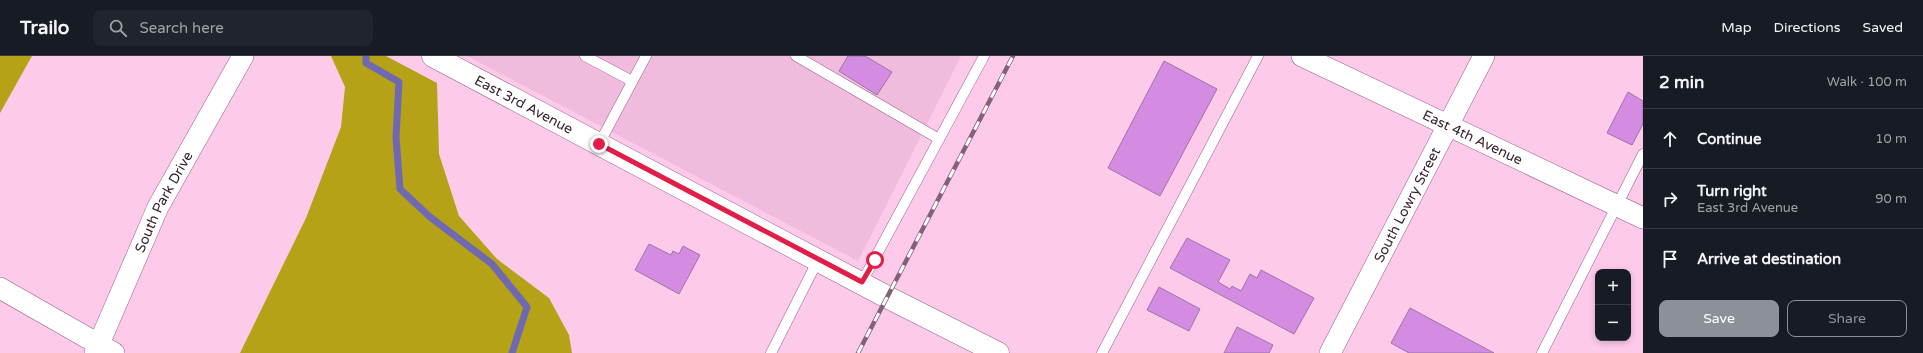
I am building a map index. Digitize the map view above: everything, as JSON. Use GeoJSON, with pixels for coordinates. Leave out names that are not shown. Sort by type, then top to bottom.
{"type":"FeatureCollection","features":[{"type":"Feature","properties":{"kind":"street","name":"South Park Drive"},"geometry":{"type":"LineString","coordinates":[[103,350],[158,207],[243,56]]}},
{"type":"Feature","properties":{"kind":"street","name":"East 3rd Avenue"},"geometry":{"type":"LineString","coordinates":[[433,56],[862,282],[887,297],[998,353]]}},
{"type":"Feature","properties":{"kind":"street","name":"East 4th Avenue"},"geometry":{"type":"LineString","coordinates":[[1302,56],[1643,218]]}},
{"type":"Feature","properties":{"kind":"street","name":"South Lowry Street"},"geometry":{"type":"LineString","coordinates":[[1330,353],[1484,56]]}},
{"type":"Feature","properties":{"kind":"street"},"geometry":{"type":"LineString","coordinates":[[0,288],[103,350]]}},
{"type":"Feature","properties":{"kind":"lane"},"geometry":{"type":"LineString","coordinates":[[585,56],[632,81]]}},
{"type":"Feature","properties":{"kind":"lane"},"geometry":{"type":"LineString","coordinates":[[599,144],[646,56]]}},
{"type":"Feature","properties":{"kind":"lane"},"geometry":{"type":"LineString","coordinates":[[796,56],[939,139]]}},
{"type":"Feature","properties":{"kind":"lane"},"geometry":{"type":"LineString","coordinates":[[862,282],[984,56]]}},
{"type":"Feature","properties":{"kind":"lane"},"geometry":{"type":"LineString","coordinates":[[1102,353],[1258,56]]}},
{"type":"Feature","properties":{"kind":"lane"},"geometry":{"type":"LineString","coordinates":[[1542,353],[1643,154]]}},
{"type":"Feature","properties":{"kind":"lane"},"geometry":{"type":"LineString","coordinates":[[771,353],[818,260]]}},
{"type":"Feature","properties":{"kind":"shaded area"},"geometry":{"type":"Polygon","coordinates":[[[0,56],[32,56],[0,113],[0,56]]]}},
{"type":"Feature","properties":{"kind":"shaded area"},"geometry":{"type":"Polygon","coordinates":[[[331,56],[386,56],[437,83],[439,154],[459,216],[497,259],[549,298],[569,335],[572,353],[240,353],[306,218],[341,127],[345,87],[331,56]]]}},
{"type":"Feature","properties":{"kind":"shaded area"},"geometry":{"type":"Polygon","coordinates":[[[467,56],[961,56],[858,261],[467,56]]]}},
{"type":"Feature","properties":{"kind":"building"},"geometry":{"type":"Polygon","coordinates":[[[848,56],[865,56],[892,72],[877,95],[839,71],[848,56]]]}},
{"type":"Feature","properties":{"kind":"building"},"geometry":{"type":"Polygon","coordinates":[[[1164,61],[1217,89],[1160,196],[1108,168],[1164,61]]]}},
{"type":"Feature","properties":{"kind":"building"},"geometry":{"type":"Polygon","coordinates":[[[1628,92],[1643,101],[1643,124],[1632,145],[1607,133],[1628,92]]]}},
{"type":"Feature","properties":{"kind":"building"},"geometry":{"type":"Polygon","coordinates":[[[1187,238],[1230,260],[1218,282],[1230,289],[1232,286],[1241,291],[1250,274],[1257,278],[1261,270],[1314,298],[1294,334],[1170,268],[1187,238]]]}},
{"type":"Feature","properties":{"kind":"building"},"geometry":{"type":"Polygon","coordinates":[[[649,244],[671,255],[673,251],[679,254],[683,246],[700,255],[679,294],[635,270],[649,244]]]}},
{"type":"Feature","properties":{"kind":"building"},"geometry":{"type":"Polygon","coordinates":[[[1159,287],[1200,309],[1189,331],[1147,310],[1159,287]]]}},
{"type":"Feature","properties":{"kind":"building"},"geometry":{"type":"Polygon","coordinates":[[[1410,308],[1494,353],[1409,353],[1391,343],[1410,308]]]}},
{"type":"Feature","properties":{"kind":"building"},"geometry":{"type":"Polygon","coordinates":[[[1237,327],[1273,345],[1269,353],[1224,353],[1237,327]]]}},
{"type":"Feature","properties":{"kind":"waterway"},"geometry":{"type":"LineString","coordinates":[[366,56],[366,63],[399,82],[396,137],[400,189],[430,217],[492,264],[527,307],[512,353]]}},
{"type":"Feature","properties":{"kind":"railway"},"geometry":{"type":"LineString","coordinates":[[858,353],[1013,56]]}},
{"type":"Feature","properties":{"kind":"route"},"geometry":{"type":"LineString","coordinates":[[599,144],[862,282],[875,260]]}}]}
